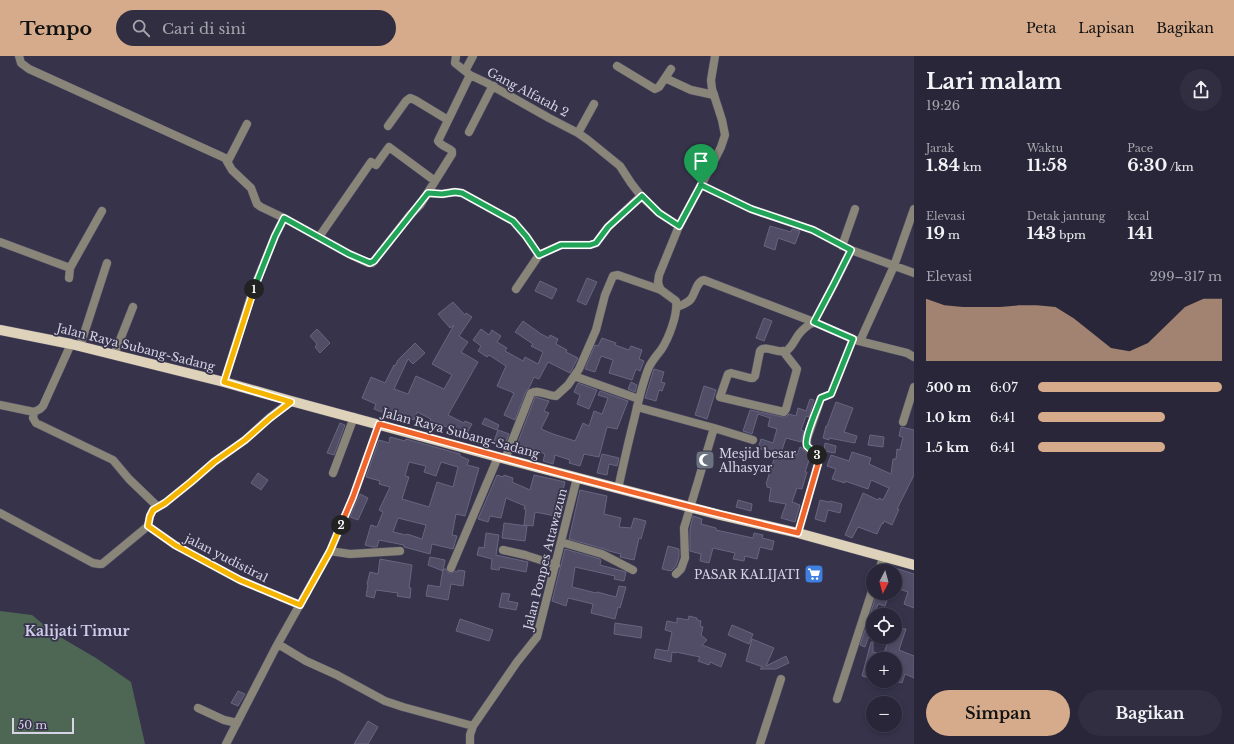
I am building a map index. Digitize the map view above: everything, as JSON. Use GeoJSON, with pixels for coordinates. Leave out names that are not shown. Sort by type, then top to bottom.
{"type":"FeatureCollection","features":[{"type":"Feature","properties":{"kind":"main road","name":"Jalan Raya Subang-Sadang"},"geometry":{"type":"LineString","coordinates":[[0,330],[75,345],[224,382],[291,402],[379,424],[501,458],[689,507],[798,533],[914,565]]}},
{"type":"Feature","properties":{"kind":"street"},"geometry":{"type":"LineString","coordinates":[[19,56],[21,63],[29,69],[220,155],[228,161],[232,170],[251,188],[254,200],[257,204],[319,237],[371,162],[376,165],[389,147],[435,181]]}},
{"type":"Feature","properties":{"kind":"street"},"geometry":{"type":"LineString","coordinates":[[456,56],[455,63],[468,73],[473,56]]}},
{"type":"Feature","properties":{"kind":"street"},"geometry":{"type":"LineString","coordinates":[[661,290],[658,282],[659,275],[679,226],[721,147],[725,135],[712,89],[711,80],[715,56]]}},
{"type":"Feature","properties":{"kind":"street"},"geometry":{"type":"LineString","coordinates":[[617,66],[653,89],[657,88],[671,69]]}},
{"type":"Feature","properties":{"kind":"street","name":"Gang Alfatah 2"},"geometry":{"type":"LineString","coordinates":[[319,237],[349,254],[368,263],[372,263],[410,215],[420,205],[452,154],[450,149],[439,144],[438,141],[468,73],[578,133],[613,159],[642,196],[659,213],[679,226]]}},
{"type":"Feature","properties":{"kind":"street"},"geometry":{"type":"LineString","coordinates":[[665,78],[690,90],[714,95]]}},
{"type":"Feature","properties":{"kind":"street"},"geometry":{"type":"LineString","coordinates":[[469,132],[494,86]]}},
{"type":"Feature","properties":{"kind":"street"},"geometry":{"type":"LineString","coordinates":[[388,126],[406,101],[410,98],[448,120]]}},
{"type":"Feature","properties":{"kind":"street"},"geometry":{"type":"LineString","coordinates":[[578,133],[594,104]]}},
{"type":"Feature","properties":{"kind":"street"},"geometry":{"type":"LineString","coordinates":[[228,161],[247,124]]}},
{"type":"Feature","properties":{"kind":"street"},"geometry":{"type":"LineString","coordinates":[[701,185],[751,209],[813,230],[851,250],[914,273]]}},
{"type":"Feature","properties":{"kind":"street"},"geometry":{"type":"LineString","coordinates":[[428,193],[462,193],[513,221],[526,236],[539,255]]}},
{"type":"Feature","properties":{"kind":"street"},"geometry":{"type":"LineString","coordinates":[[516,289],[539,255],[561,245],[590,245],[596,243],[608,227],[642,196]]}},
{"type":"Feature","properties":{"kind":"street"},"geometry":{"type":"LineString","coordinates":[[842,246],[855,209]]}},
{"type":"Feature","properties":{"kind":"street"},"geometry":{"type":"LineString","coordinates":[[798,533],[818,464],[818,456],[807,446],[807,439],[821,398],[831,394],[894,266],[914,209]]}},
{"type":"Feature","properties":{"kind":"street"},"geometry":{"type":"LineString","coordinates":[[69,278],[70,268],[102,211]]}},
{"type":"Feature","properties":{"kind":"street"},"geometry":{"type":"LineString","coordinates":[[224,382],[252,293],[275,236],[284,218]]}},
{"type":"Feature","properties":{"kind":"street"},"geometry":{"type":"LineString","coordinates":[[0,242],[70,268]]}},
{"type":"Feature","properties":{"kind":"street"},"geometry":{"type":"LineString","coordinates":[[783,351],[798,369],[786,410],[784,412],[720,397],[728,374],[750,378],[754,377],[762,348],[783,351],[790,348],[804,328],[814,322],[851,250]]}},
{"type":"Feature","properties":{"kind":"street"},"geometry":{"type":"LineString","coordinates":[[0,405],[34,412],[40,409],[75,345],[107,262]]}},
{"type":"Feature","properties":{"kind":"street"},"geometry":{"type":"LineString","coordinates":[[451,568],[531,393],[536,391],[551,396],[556,396],[568,385],[586,353],[596,330],[605,295],[615,274],[661,290],[676,301],[677,307],[671,330],[666,341],[649,368],[638,403],[618,489]]}},
{"type":"Feature","properties":{"kind":"street"},"geometry":{"type":"LineString","coordinates":[[677,307],[689,301],[692,298],[699,282],[704,280],[857,340],[914,356]]}},
{"type":"Feature","properties":{"kind":"street"},"geometry":{"type":"LineString","coordinates":[[114,355],[133,307]]}},
{"type":"Feature","properties":{"kind":"street"},"geometry":{"type":"LineString","coordinates":[[574,376],[638,403],[753,440]]}},
{"type":"Feature","properties":{"kind":"street"},"geometry":{"type":"LineString","coordinates":[[903,422],[914,389]]}},
{"type":"Feature","properties":{"kind":"street"},"geometry":{"type":"LineString","coordinates":[[0,513],[94,563],[104,563],[148,526],[152,513],[161,505],[214,462],[245,440],[291,402]]}},
{"type":"Feature","properties":{"kind":"street"},"geometry":{"type":"LineString","coordinates":[[34,412],[33,418],[36,423],[113,460],[129,478],[161,505]]}},
{"type":"Feature","properties":{"kind":"street"},"geometry":{"type":"LineString","coordinates":[[333,473],[354,418]]}},
{"type":"Feature","properties":{"kind":"street"},"geometry":{"type":"LineString","coordinates":[[226,744],[278,644],[330,551],[353,497],[379,424]]}},
{"type":"Feature","properties":{"kind":"street"},"geometry":{"type":"LineString","coordinates":[[676,574],[681,569],[685,558],[684,528],[689,507],[714,428]]}},
{"type":"Feature","properties":{"kind":"street","name":"Jalan Ponpes Attawazun"},"geometry":{"type":"LineString","coordinates":[[470,744],[470,735],[473,726],[517,662],[538,637],[578,478]]}},
{"type":"Feature","properties":{"kind":"street","name":"jalan yudistira1"},"geometry":{"type":"LineString","coordinates":[[148,526],[175,545],[240,580],[300,605]]}},
{"type":"Feature","properties":{"kind":"street"},"geometry":{"type":"LineString","coordinates":[[561,542],[602,554],[633,570]]}},
{"type":"Feature","properties":{"kind":"street"},"geometry":{"type":"LineString","coordinates":[[503,550],[556,565]]}},
{"type":"Feature","properties":{"kind":"street"},"geometry":{"type":"LineString","coordinates":[[330,551],[350,554],[400,551]]}},
{"type":"Feature","properties":{"kind":"street"},"geometry":{"type":"LineString","coordinates":[[881,564],[883,557]]}},
{"type":"Feature","properties":{"kind":"street"},"geometry":{"type":"LineString","coordinates":[[837,699],[869,600]]}},
{"type":"Feature","properties":{"kind":"street"},"geometry":{"type":"LineString","coordinates":[[278,644],[306,661],[337,675],[385,701],[473,726]]}},
{"type":"Feature","properties":{"kind":"street"},"geometry":{"type":"LineString","coordinates":[[760,744],[781,679]]}},
{"type":"Feature","properties":{"kind":"street"},"geometry":{"type":"LineString","coordinates":[[198,708],[224,720],[237,723]]}},
{"type":"Feature","properties":{"kind":"green space"},"geometry":{"type":"Polygon","coordinates":[[[0,611],[32,615],[55,634],[96,658],[131,682],[145,744],[0,744],[0,611]]]}},
{"type":"Feature","properties":{"kind":"building"},"geometry":{"type":"Polygon","coordinates":[[[770,226],[791,232],[792,229],[800,231],[795,244],[778,238],[775,250],[764,246],[770,226]]]}},
{"type":"Feature","properties":{"kind":"building"},"geometry":{"type":"Polygon","coordinates":[[[587,278],[597,282],[586,305],[577,301],[587,278]]]}},
{"type":"Feature","properties":{"kind":"building"},"geometry":{"type":"Polygon","coordinates":[[[540,281],[557,289],[552,299],[535,291],[540,281]]]}},
{"type":"Feature","properties":{"kind":"building"},"geometry":{"type":"Polygon","coordinates":[[[453,302],[465,315],[466,313],[472,317],[459,336],[468,342],[461,352],[478,362],[448,415],[464,423],[465,421],[472,424],[466,435],[437,423],[434,429],[427,426],[431,419],[417,412],[414,420],[385,409],[384,413],[374,409],[376,404],[362,398],[371,377],[385,383],[394,365],[395,366],[398,360],[415,343],[425,353],[413,364],[408,359],[394,389],[408,394],[416,376],[444,389],[452,375],[432,364],[454,325],[450,328],[438,314],[453,302]]]}},
{"type":"Feature","properties":{"kind":"building"},"geometry":{"type":"Polygon","coordinates":[[[764,318],[772,321],[764,341],[756,338],[764,318]]]}},
{"type":"Feature","properties":{"kind":"building"},"geometry":{"type":"Polygon","coordinates":[[[523,321],[541,334],[549,338],[550,335],[558,339],[556,344],[567,350],[566,352],[578,358],[570,373],[548,362],[539,379],[534,377],[526,391],[515,420],[504,415],[514,393],[497,386],[506,366],[489,355],[487,357],[478,351],[481,346],[473,340],[481,329],[489,335],[492,330],[501,336],[497,342],[507,348],[505,351],[523,361],[525,357],[538,364],[543,352],[531,346],[533,344],[515,332],[523,321]]]}},
{"type":"Feature","properties":{"kind":"building"},"geometry":{"type":"Polygon","coordinates":[[[317,329],[330,343],[320,353],[315,347],[317,344],[310,336],[317,329]]]}},
{"type":"Feature","properties":{"kind":"building"},"geometry":{"type":"Polygon","coordinates":[[[602,338],[629,350],[631,346],[642,350],[639,359],[644,361],[640,371],[636,369],[632,380],[609,373],[613,360],[601,356],[595,372],[585,369],[595,345],[598,346],[602,338]]]}},
{"type":"Feature","properties":{"kind":"building"},"geometry":{"type":"Polygon","coordinates":[[[654,369],[664,372],[661,382],[665,383],[662,391],[659,390],[656,401],[645,398],[654,369]]]}},
{"type":"Feature","properties":{"kind":"building"},"geometry":{"type":"Polygon","coordinates":[[[631,382],[637,385],[635,392],[628,389],[631,382]]]}},
{"type":"Feature","properties":{"kind":"building"},"geometry":{"type":"Polygon","coordinates":[[[578,383],[597,390],[589,409],[577,404],[580,395],[574,392],[578,383]]]}},
{"type":"Feature","properties":{"kind":"building"},"geometry":{"type":"Polygon","coordinates":[[[704,386],[716,390],[707,419],[695,415],[704,386]]]}},
{"type":"Feature","properties":{"kind":"building"},"geometry":{"type":"Polygon","coordinates":[[[600,391],[628,401],[617,429],[607,427],[599,457],[584,454],[580,466],[569,463],[570,460],[555,455],[553,464],[543,461],[545,454],[525,446],[522,453],[515,450],[535,397],[549,401],[544,411],[549,413],[541,429],[575,441],[583,423],[589,426],[594,411],[602,414],[608,398],[598,395],[600,391]]]}},
{"type":"Feature","properties":{"kind":"building"},"geometry":{"type":"Polygon","coordinates":[[[810,399],[814,400],[809,417],[806,416],[801,430],[804,431],[801,442],[786,438],[782,450],[797,455],[800,447],[811,457],[805,472],[807,472],[802,489],[797,488],[792,502],[800,505],[795,522],[781,518],[786,504],[769,501],[771,488],[767,487],[766,484],[775,456],[767,453],[768,451],[758,448],[761,439],[773,443],[777,429],[768,426],[770,418],[758,414],[752,434],[743,431],[750,410],[783,417],[786,417],[789,414],[796,416],[798,408],[806,411],[810,399]]]}},
{"type":"Feature","properties":{"kind":"building"},"geometry":{"type":"Polygon","coordinates":[[[836,402],[853,408],[844,432],[857,436],[855,443],[823,438],[826,426],[836,402]]]}},
{"type":"Feature","properties":{"kind":"building"},"geometry":{"type":"Polygon","coordinates":[[[485,418],[499,425],[497,430],[482,424],[485,418]]]}},
{"type":"Feature","properties":{"kind":"building"},"geometry":{"type":"Polygon","coordinates":[[[340,423],[345,425],[334,455],[327,453],[340,423]]]}},
{"type":"Feature","properties":{"kind":"building"},"geometry":{"type":"Polygon","coordinates":[[[901,427],[914,430],[914,475],[897,509],[899,509],[892,525],[884,521],[877,534],[858,527],[852,538],[845,535],[863,493],[878,500],[879,498],[883,500],[889,488],[871,480],[868,489],[845,481],[845,483],[832,479],[836,469],[827,466],[831,455],[849,461],[852,452],[871,458],[869,464],[891,474],[893,459],[896,459],[897,449],[900,450],[903,437],[899,436],[901,427]]]}},
{"type":"Feature","properties":{"kind":"building"},"geometry":{"type":"Polygon","coordinates":[[[498,430],[509,434],[505,445],[494,441],[498,430]]]}},
{"type":"Feature","properties":{"kind":"building"},"geometry":{"type":"Polygon","coordinates":[[[870,435],[884,437],[883,447],[868,445],[870,435]]]}},
{"type":"Feature","properties":{"kind":"building"},"geometry":{"type":"Polygon","coordinates":[[[390,437],[405,441],[406,439],[460,454],[460,456],[469,460],[467,465],[479,468],[465,516],[456,514],[452,535],[457,536],[453,549],[432,544],[430,554],[404,547],[404,545],[379,540],[377,547],[365,545],[371,525],[377,527],[383,512],[379,510],[390,487],[379,484],[380,481],[366,477],[379,440],[389,443],[390,437]],[[409,462],[405,476],[409,477],[402,499],[429,507],[437,482],[453,487],[458,467],[441,462],[436,476],[424,472],[426,466],[409,462]],[[398,518],[393,532],[407,534],[422,539],[426,525],[398,518]]]}},
{"type":"Feature","properties":{"kind":"building"},"geometry":{"type":"Polygon","coordinates":[[[825,443],[836,446],[835,453],[824,451],[825,443]]]}},
{"type":"Feature","properties":{"kind":"building"},"geometry":{"type":"Polygon","coordinates":[[[602,454],[619,458],[617,466],[609,464],[607,475],[597,473],[602,454]]]}},
{"type":"Feature","properties":{"kind":"building"},"geometry":{"type":"Polygon","coordinates":[[[258,473],[268,480],[261,490],[251,483],[258,473]]]}},
{"type":"Feature","properties":{"kind":"building"},"geometry":{"type":"Polygon","coordinates":[[[497,475],[503,477],[504,475],[513,478],[512,482],[530,490],[534,475],[565,482],[563,490],[568,491],[562,513],[556,512],[555,516],[535,512],[533,526],[524,525],[525,506],[506,498],[501,518],[490,516],[488,522],[478,519],[497,475]]]}},
{"type":"Feature","properties":{"kind":"building"},"geometry":{"type":"Polygon","coordinates":[[[580,490],[607,496],[604,514],[621,518],[619,527],[631,528],[634,518],[646,521],[641,539],[639,538],[634,560],[620,557],[621,554],[569,539],[580,490]]]}},
{"type":"Feature","properties":{"kind":"building"},"geometry":{"type":"Polygon","coordinates":[[[360,494],[368,498],[358,520],[350,517],[360,494]]]}},
{"type":"Feature","properties":{"kind":"building"},"geometry":{"type":"Polygon","coordinates":[[[738,500],[752,504],[751,511],[736,507],[738,500]]]}},
{"type":"Feature","properties":{"kind":"building"},"geometry":{"type":"Polygon","coordinates":[[[820,500],[842,504],[840,513],[828,510],[825,522],[815,519],[820,500]]]}},
{"type":"Feature","properties":{"kind":"building"},"geometry":{"type":"Polygon","coordinates":[[[693,516],[702,519],[701,524],[716,528],[716,530],[753,538],[754,533],[763,535],[762,538],[774,541],[772,550],[760,547],[757,559],[745,556],[744,561],[733,559],[735,553],[713,548],[709,563],[700,561],[701,554],[690,551],[690,529],[693,516]]]}},
{"type":"Feature","properties":{"kind":"building"},"geometry":{"type":"Polygon","coordinates":[[[504,523],[527,526],[525,541],[502,538],[504,523]]]}},
{"type":"Feature","properties":{"kind":"building"},"geometry":{"type":"Polygon","coordinates":[[[486,533],[499,535],[496,555],[528,562],[526,572],[500,567],[499,570],[491,569],[492,559],[477,555],[479,547],[484,548],[486,533]]]}},
{"type":"Feature","properties":{"kind":"building"},"geometry":{"type":"Polygon","coordinates":[[[668,546],[679,549],[679,557],[676,566],[671,571],[662,569],[668,546]]]}},
{"type":"Feature","properties":{"kind":"building"},"geometry":{"type":"Polygon","coordinates":[[[565,549],[600,559],[600,565],[626,572],[624,581],[614,579],[615,576],[575,567],[572,587],[616,597],[619,586],[626,587],[615,619],[591,613],[593,604],[568,598],[566,606],[552,601],[565,549]]]}},
{"type":"Feature","properties":{"kind":"building"},"geometry":{"type":"Polygon","coordinates":[[[430,557],[445,560],[443,571],[428,565],[430,557]]]}},
{"type":"Feature","properties":{"kind":"building"},"geometry":{"type":"Polygon","coordinates":[[[380,559],[412,565],[409,588],[411,588],[410,598],[397,596],[398,593],[376,590],[374,598],[366,596],[370,572],[378,574],[380,559]]]}},
{"type":"Feature","properties":{"kind":"building"},"geometry":{"type":"Polygon","coordinates":[[[443,569],[446,569],[449,573],[455,571],[457,572],[458,570],[465,571],[463,586],[451,584],[448,600],[426,596],[428,585],[440,587],[443,569]]]}},
{"type":"Feature","properties":{"kind":"building"},"geometry":{"type":"Polygon","coordinates":[[[902,570],[914,574],[914,608],[904,604],[908,592],[902,590],[902,570]]]}},
{"type":"Feature","properties":{"kind":"building"},"geometry":{"type":"Polygon","coordinates":[[[502,593],[510,594],[508,601],[518,603],[516,610],[499,607],[502,593]]]}},
{"type":"Feature","properties":{"kind":"building"},"geometry":{"type":"Polygon","coordinates":[[[875,600],[887,600],[885,606],[878,604],[877,608],[872,608],[875,600]]]}},
{"type":"Feature","properties":{"kind":"building"},"geometry":{"type":"Polygon","coordinates":[[[689,616],[697,618],[697,620],[701,621],[700,626],[703,627],[701,635],[707,640],[702,645],[726,654],[721,667],[710,662],[709,665],[698,661],[700,657],[676,652],[672,652],[671,662],[654,658],[656,649],[668,651],[672,632],[665,630],[667,621],[677,623],[677,618],[688,620],[689,616]]]}},
{"type":"Feature","properties":{"kind":"building"},"geometry":{"type":"Polygon","coordinates":[[[460,619],[493,630],[489,641],[456,631],[460,619]]]}},
{"type":"Feature","properties":{"kind":"building"},"geometry":{"type":"Polygon","coordinates":[[[615,623],[642,627],[641,638],[614,634],[615,623]]]}},
{"type":"Feature","properties":{"kind":"building"},"geometry":{"type":"Polygon","coordinates":[[[732,625],[753,634],[749,644],[728,635],[732,625]]]}},
{"type":"Feature","properties":{"kind":"building"},"geometry":{"type":"Polygon","coordinates":[[[866,627],[866,644],[865,647],[860,645],[866,627]]]}},
{"type":"Feature","properties":{"kind":"building"},"geometry":{"type":"Polygon","coordinates":[[[902,629],[906,629],[902,641],[902,629]]]}},
{"type":"Feature","properties":{"kind":"building"},"geometry":{"type":"Polygon","coordinates":[[[752,639],[774,648],[766,666],[786,656],[789,663],[776,669],[760,669],[763,667],[746,661],[752,639]]]}},
{"type":"Feature","properties":{"kind":"building"},"geometry":{"type":"Polygon","coordinates":[[[870,644],[873,644],[873,652],[868,652],[870,644]]]}},
{"type":"Feature","properties":{"kind":"building"},"geometry":{"type":"Polygon","coordinates":[[[887,644],[901,644],[899,650],[914,656],[914,678],[905,674],[902,683],[902,652],[884,652],[887,644]]]}},
{"type":"Feature","properties":{"kind":"building"},"geometry":{"type":"Polygon","coordinates":[[[866,661],[866,677],[862,676],[866,661]]]}},
{"type":"Feature","properties":{"kind":"building"},"geometry":{"type":"Polygon","coordinates":[[[238,691],[245,694],[238,706],[231,703],[238,691]]]}},
{"type":"Feature","properties":{"kind":"building"},"geometry":{"type":"Polygon","coordinates":[[[368,721],[378,727],[368,744],[354,744],[368,721]]]}},
{"type":"Feature","properties":{"kind":"place","name":"Mesjid besar Alhasyar"},"geometry":{"type":"Point","coordinates":[705,460]}},
{"type":"Feature","properties":{"kind":"place","name":"PASAR KALIJATI"},"geometry":{"type":"Point","coordinates":[814,574]}},
{"type":"Feature","properties":{"kind":"district","name":"Kalijati Timur"},"geometry":{"type":"Point","coordinates":[77,631]}},
{"type":"Feature","properties":{"kind":"route"},"geometry":{"type":"LineString","coordinates":[[701,185],[751,209],[813,230],[851,250],[814,322],[853,339],[831,394],[821,398],[807,439],[807,446],[818,456],[818,464],[798,533],[618,489],[379,424],[353,497],[330,551],[300,605],[240,580],[175,545],[148,526],[153,510],[165,503],[214,462],[245,440],[291,402],[224,382],[252,293],[275,236],[284,218],[349,254],[368,263],[372,263],[410,215],[420,205],[428,193],[462,193],[513,221],[526,236],[539,255],[561,245],[590,245],[596,243],[608,227],[642,196],[659,213],[679,226],[701,185]]}}]}
